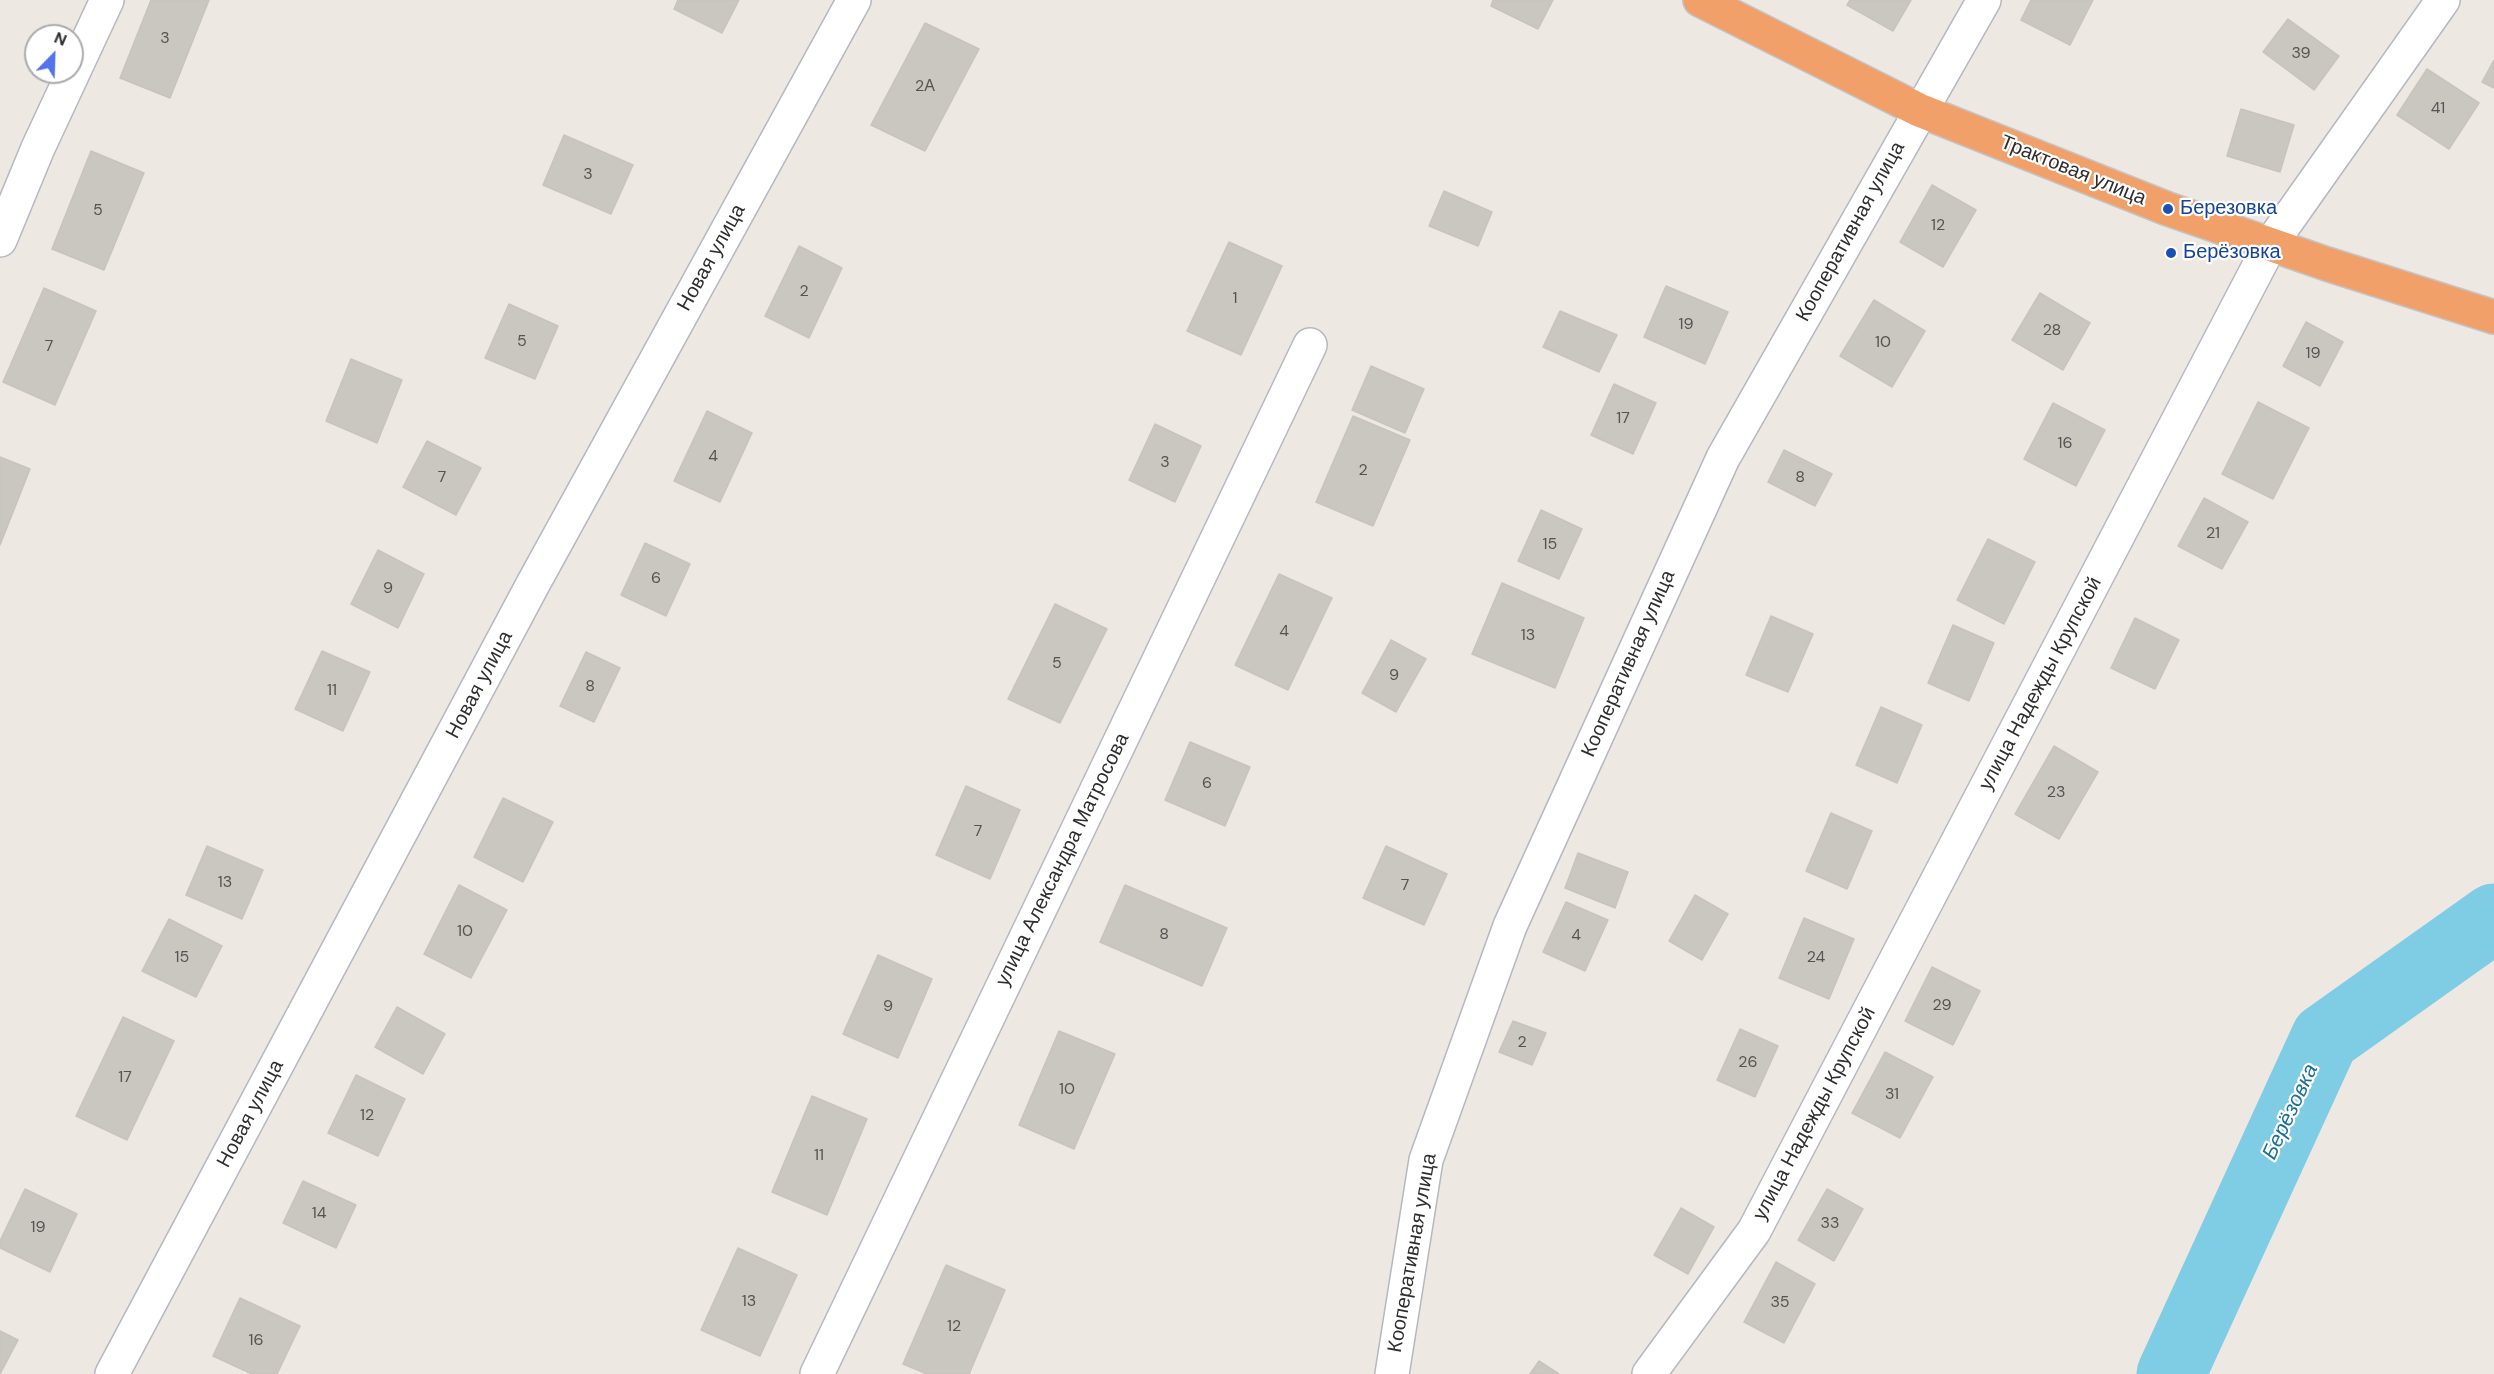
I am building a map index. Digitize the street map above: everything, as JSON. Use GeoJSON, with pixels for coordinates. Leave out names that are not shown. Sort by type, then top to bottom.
{"type":"FeatureCollection","features":[{"type":"Feature","properties":{"kind":"highway","name":"Трактовая улица"},"geometry":{"type":"LineString","coordinates":[[1700,0],[1919,110],[2168,209],[2270,245],[2494,317]]}},
{"type":"Feature","properties":{"kind":"street"},"geometry":{"type":"LineString","coordinates":[[0,240],[38,148],[107,0]]}},
{"type":"Feature","properties":{"kind":"street","name":"Новая улица"},"geometry":{"type":"LineString","coordinates":[[112,1374],[533,584],[854,0]]}},
{"type":"Feature","properties":{"kind":"street","name":"Кооперативная улица"},"geometry":{"type":"LineString","coordinates":[[1392,1374],[1426,1160],[1510,926],[1723,458],[1919,110],[1984,0]]}},
{"type":"Feature","properties":{"kind":"street","name":"улица Надежды Крупской"},"geometry":{"type":"LineString","coordinates":[[1649,1374],[1754,1231],[2270,245],[2443,0]]}},
{"type":"Feature","properties":{"kind":"street","name":"улица Александра Матросова"},"geometry":{"type":"LineString","coordinates":[[817,1374],[1310,345]]}},
{"type":"Feature","properties":{"kind":"building"},"geometry":{"type":"Polygon","coordinates":[[[151,0],[209,0],[170,98],[120,78],[151,0]]]}},
{"type":"Feature","properties":{"kind":"building"},"geometry":{"type":"Polygon","coordinates":[[[678,0],[739,0],[722,33],[674,9],[678,0]]]}},
{"type":"Feature","properties":{"kind":"building"},"geometry":{"type":"Polygon","coordinates":[[[1493,0],[1553,0],[1538,29],[1491,6],[1493,0]]]}},
{"type":"Feature","properties":{"kind":"building"},"geometry":{"type":"Polygon","coordinates":[[[1850,0],[1911,0],[1893,31],[1847,5],[1850,0]]]}},
{"type":"Feature","properties":{"kind":"building"},"geometry":{"type":"Polygon","coordinates":[[[2031,0],[2093,0],[2070,45],[2021,20],[2031,0]]]}},
{"type":"Feature","properties":{"kind":"building"},"geometry":{"type":"Polygon","coordinates":[[[2288,19],[2339,56],[2314,90],[2263,52],[2288,19]]]}},
{"type":"Feature","properties":{"kind":"building"},"geometry":{"type":"Polygon","coordinates":[[[925,23],[979,49],[925,151],[871,125],[925,23]]]}},
{"type":"Feature","properties":{"kind":"building"},"geometry":{"type":"Polygon","coordinates":[[[2494,60],[2494,88],[2482,82],[2494,60]]]}},
{"type":"Feature","properties":{"kind":"building"},"geometry":{"type":"Polygon","coordinates":[[[2427,69],[2479,103],[2449,149],[2397,115],[2427,69]]]}},
{"type":"Feature","properties":{"kind":"building"},"geometry":{"type":"Polygon","coordinates":[[[2241,109],[2294,125],[2280,172],[2227,156],[2241,109]]]}},
{"type":"Feature","properties":{"kind":"building"},"geometry":{"type":"Polygon","coordinates":[[[564,135],[633,165],[611,214],[543,185],[564,135]]]}},
{"type":"Feature","properties":{"kind":"building"},"geometry":{"type":"Polygon","coordinates":[[[91,151],[144,173],[104,270],[52,249],[91,151]]]}},
{"type":"Feature","properties":{"kind":"building"},"geometry":{"type":"Polygon","coordinates":[[[1932,185],[1976,210],[1943,267],[1900,242],[1932,185]]]}},
{"type":"Feature","properties":{"kind":"building"},"geometry":{"type":"Polygon","coordinates":[[[1444,191],[1492,212],[1478,246],[1429,226],[1444,191]]]}},
{"type":"Feature","properties":{"kind":"building"},"geometry":{"type":"Polygon","coordinates":[[[1229,242],[1282,266],[1241,355],[1187,331],[1229,242]]]}},
{"type":"Feature","properties":{"kind":"building"},"geometry":{"type":"Polygon","coordinates":[[[799,246],[842,268],[809,338],[765,316],[799,246]]]}},
{"type":"Feature","properties":{"kind":"building"},"geometry":{"type":"Polygon","coordinates":[[[1666,286],[1728,312],[1705,364],[1644,337],[1666,286]]]}},
{"type":"Feature","properties":{"kind":"building"},"geometry":{"type":"Polygon","coordinates":[[[44,288],[96,311],[55,405],[3,382],[44,288]]]}},
{"type":"Feature","properties":{"kind":"building"},"geometry":{"type":"Polygon","coordinates":[[[2040,293],[2090,323],[2063,370],[2012,340],[2040,293]]]}},
{"type":"Feature","properties":{"kind":"building"},"geometry":{"type":"Polygon","coordinates":[[[1874,300],[1925,331],[1892,387],[1840,356],[1874,300]]]}},
{"type":"Feature","properties":{"kind":"building"},"geometry":{"type":"Polygon","coordinates":[[[509,304],[558,326],[535,379],[485,358],[509,304]]]}},
{"type":"Feature","properties":{"kind":"building"},"geometry":{"type":"Polygon","coordinates":[[[1560,311],[1617,335],[1599,372],[1543,347],[1560,311]]]}},
{"type":"Feature","properties":{"kind":"building"},"geometry":{"type":"Polygon","coordinates":[[[2306,322],[2343,342],[2320,386],[2283,366],[2306,322]]]}},
{"type":"Feature","properties":{"kind":"building"},"geometry":{"type":"Polygon","coordinates":[[[351,359],[402,380],[377,443],[326,421],[351,359]]]}},
{"type":"Feature","properties":{"kind":"building"},"geometry":{"type":"Polygon","coordinates":[[[1371,366],[1424,389],[1405,433],[1352,410],[1371,366]]]}},
{"type":"Feature","properties":{"kind":"building"},"geometry":{"type":"Polygon","coordinates":[[[1614,384],[1656,403],[1633,454],[1591,435],[1614,384]]]}},
{"type":"Feature","properties":{"kind":"building"},"geometry":{"type":"Polygon","coordinates":[[[2258,402],[2309,428],[2273,499],[2222,474],[2258,402]]]}},
{"type":"Feature","properties":{"kind":"building"},"geometry":{"type":"Polygon","coordinates":[[[2053,403],[2105,430],[2076,486],[2024,459],[2053,403]]]}},
{"type":"Feature","properties":{"kind":"building"},"geometry":{"type":"Polygon","coordinates":[[[707,411],[752,433],[720,502],[674,481],[707,411]]]}},
{"type":"Feature","properties":{"kind":"building"},"geometry":{"type":"Polygon","coordinates":[[[1353,416],[1410,440],[1373,526],[1316,502],[1353,416]]]}},
{"type":"Feature","properties":{"kind":"building"},"geometry":{"type":"Polygon","coordinates":[[[1155,424],[1201,446],[1175,502],[1129,480],[1155,424]]]}},
{"type":"Feature","properties":{"kind":"building"},"geometry":{"type":"Polygon","coordinates":[[[427,441],[481,468],[456,515],[403,487],[427,441]]]}},
{"type":"Feature","properties":{"kind":"building"},"geometry":{"type":"Polygon","coordinates":[[[1784,450],[1832,474],[1815,506],[1768,482],[1784,450]]]}},
{"type":"Feature","properties":{"kind":"building"},"geometry":{"type":"Polygon","coordinates":[[[0,457],[30,469],[0,545],[0,457]]]}},
{"type":"Feature","properties":{"kind":"building"},"geometry":{"type":"Polygon","coordinates":[[[2204,498],[2248,522],[2222,569],[2178,546],[2204,498]]]}},
{"type":"Feature","properties":{"kind":"building"},"geometry":{"type":"Polygon","coordinates":[[[1541,510],[1582,529],[1559,579],[1518,561],[1541,510]]]}},
{"type":"Feature","properties":{"kind":"building"},"geometry":{"type":"Polygon","coordinates":[[[1988,539],[2035,562],[2004,624],[1957,600],[1988,539]]]}},
{"type":"Feature","properties":{"kind":"building"},"geometry":{"type":"Polygon","coordinates":[[[645,543],[690,564],[666,616],[621,595],[645,543]]]}},
{"type":"Feature","properties":{"kind":"building"},"geometry":{"type":"Polygon","coordinates":[[[378,550],[424,574],[398,628],[351,604],[378,550]]]}},
{"type":"Feature","properties":{"kind":"building"},"geometry":{"type":"Polygon","coordinates":[[[1279,574],[1332,598],[1288,690],[1235,665],[1279,574]]]}},
{"type":"Feature","properties":{"kind":"building"},"geometry":{"type":"Polygon","coordinates":[[[1502,583],[1584,618],[1555,688],[1472,654],[1502,583]]]}},
{"type":"Feature","properties":{"kind":"building"},"geometry":{"type":"Polygon","coordinates":[[[1055,604],[1107,629],[1060,723],[1008,699],[1055,604]]]}},
{"type":"Feature","properties":{"kind":"building"},"geometry":{"type":"Polygon","coordinates":[[[1771,616],[1813,634],[1788,692],[1746,675],[1771,616]]]}},
{"type":"Feature","properties":{"kind":"building"},"geometry":{"type":"Polygon","coordinates":[[[2135,618],[2179,640],[2155,689],[2111,668],[2135,618]]]}},
{"type":"Feature","properties":{"kind":"building"},"geometry":{"type":"Polygon","coordinates":[[[1953,625],[1994,643],[1969,701],[1928,683],[1953,625]]]}},
{"type":"Feature","properties":{"kind":"building"},"geometry":{"type":"Polygon","coordinates":[[[1391,640],[1426,659],[1396,712],[1362,693],[1391,640]]]}},
{"type":"Feature","properties":{"kind":"building"},"geometry":{"type":"Polygon","coordinates":[[[322,651],[370,672],[343,731],[295,709],[322,651]]]}},
{"type":"Feature","properties":{"kind":"building"},"geometry":{"type":"Polygon","coordinates":[[[586,652],[620,668],[594,722],[560,706],[586,652]]]}},
{"type":"Feature","properties":{"kind":"building"},"geometry":{"type":"Polygon","coordinates":[[[1881,707],[1922,725],[1897,783],[1856,765],[1881,707]]]}},
{"type":"Feature","properties":{"kind":"building"},"geometry":{"type":"Polygon","coordinates":[[[1190,742],[1250,767],[1225,826],[1165,800],[1190,742]]]}},
{"type":"Feature","properties":{"kind":"building"},"geometry":{"type":"Polygon","coordinates":[[[2054,746],[2098,772],[2059,839],[2015,814],[2054,746]]]}},
{"type":"Feature","properties":{"kind":"building"},"geometry":{"type":"Polygon","coordinates":[[[966,786],[1020,810],[990,879],[936,855],[966,786]]]}},
{"type":"Feature","properties":{"kind":"building"},"geometry":{"type":"Polygon","coordinates":[[[503,798],[553,822],[523,882],[474,857],[503,798]]]}},
{"type":"Feature","properties":{"kind":"building"},"geometry":{"type":"Polygon","coordinates":[[[1831,813],[1872,831],[1847,889],[1806,871],[1831,813]]]}},
{"type":"Feature","properties":{"kind":"building"},"geometry":{"type":"Polygon","coordinates":[[[207,846],[263,870],[242,919],[186,895],[207,846]]]}},
{"type":"Feature","properties":{"kind":"building"},"geometry":{"type":"Polygon","coordinates":[[[1386,846],[1447,874],[1424,925],[1363,898],[1386,846]]]}},
{"type":"Feature","properties":{"kind":"building"},"geometry":{"type":"Polygon","coordinates":[[[1578,853],[1628,872],[1615,908],[1565,888],[1578,853]]]}},
{"type":"Feature","properties":{"kind":"building"},"geometry":{"type":"Polygon","coordinates":[[[459,885],[507,910],[471,978],[424,954],[459,885]]]}},
{"type":"Feature","properties":{"kind":"building"},"geometry":{"type":"Polygon","coordinates":[[[1125,885],[1227,928],[1202,986],[1100,942],[1125,885]]]}},
{"type":"Feature","properties":{"kind":"building"},"geometry":{"type":"Polygon","coordinates":[[[1695,895],[1728,914],[1702,960],[1669,941],[1695,895]]]}},
{"type":"Feature","properties":{"kind":"building"},"geometry":{"type":"Polygon","coordinates":[[[1566,902],[1608,920],[1585,971],[1543,952],[1566,902]]]}},
{"type":"Feature","properties":{"kind":"building"},"geometry":{"type":"Polygon","coordinates":[[[1804,918],[1854,939],[1829,999],[1779,978],[1804,918]]]}},
{"type":"Feature","properties":{"kind":"building"},"geometry":{"type":"Polygon","coordinates":[[[169,919],[222,946],[196,997],[142,971],[169,919]]]}},
{"type":"Feature","properties":{"kind":"building"},"geometry":{"type":"Polygon","coordinates":[[[878,955],[932,979],[898,1058],[843,1034],[878,955]]]}},
{"type":"Feature","properties":{"kind":"building"},"geometry":{"type":"Polygon","coordinates":[[[1932,967],[1980,991],[1953,1045],[1905,1021],[1932,967]]]}},
{"type":"Feature","properties":{"kind":"building"},"geometry":{"type":"Polygon","coordinates":[[[397,1007],[445,1034],[423,1074],[375,1047],[397,1007]]]}},
{"type":"Feature","properties":{"kind":"building"},"geometry":{"type":"Polygon","coordinates":[[[123,1017],[174,1041],[127,1140],[76,1116],[123,1017]]]}},
{"type":"Feature","properties":{"kind":"building"},"geometry":{"type":"Polygon","coordinates":[[[1513,1021],[1546,1033],[1532,1065],[1499,1052],[1513,1021]]]}},
{"type":"Feature","properties":{"kind":"building"},"geometry":{"type":"Polygon","coordinates":[[[1740,1029],[1778,1046],[1755,1097],[1717,1080],[1740,1029]]]}},
{"type":"Feature","properties":{"kind":"building"},"geometry":{"type":"Polygon","coordinates":[[[1059,1031],[1115,1054],[1074,1149],[1019,1125],[1059,1031]]]}},
{"type":"Feature","properties":{"kind":"building"},"geometry":{"type":"Polygon","coordinates":[[[1885,1052],[1933,1077],[1900,1138],[1852,1113],[1885,1052]]]}},
{"type":"Feature","properties":{"kind":"building"},"geometry":{"type":"Polygon","coordinates":[[[356,1075],[405,1099],[378,1156],[328,1133],[356,1075]]]}},
{"type":"Feature","properties":{"kind":"building"},"geometry":{"type":"Polygon","coordinates":[[[812,1096],[867,1119],[827,1215],[772,1192],[812,1096]]]}},
{"type":"Feature","properties":{"kind":"building"},"geometry":{"type":"Polygon","coordinates":[[[303,1181],[356,1205],[336,1248],[283,1223],[303,1181]]]}},
{"type":"Feature","properties":{"kind":"building"},"geometry":{"type":"Polygon","coordinates":[[[25,1189],[77,1214],[50,1272],[0,1248],[0,1241],[25,1189]]]}},
{"type":"Feature","properties":{"kind":"building"},"geometry":{"type":"Polygon","coordinates":[[[1827,1189],[1863,1209],[1834,1261],[1798,1240],[1827,1189]]]}},
{"type":"Feature","properties":{"kind":"building"},"geometry":{"type":"Polygon","coordinates":[[[1681,1208],[1714,1227],[1688,1274],[1654,1255],[1681,1208]]]}},
{"type":"Feature","properties":{"kind":"building"},"geometry":{"type":"Polygon","coordinates":[[[738,1248],[797,1275],[760,1356],[701,1330],[738,1248]]]}},
{"type":"Feature","properties":{"kind":"building"},"geometry":{"type":"Polygon","coordinates":[[[1776,1262],[1815,1284],[1784,1343],[1744,1322],[1776,1262]]]}},
{"type":"Feature","properties":{"kind":"building"},"geometry":{"type":"Polygon","coordinates":[[[946,1265],[1005,1290],[969,1374],[927,1374],[903,1364],[946,1265]]]}},
{"type":"Feature","properties":{"kind":"building"},"geometry":{"type":"Polygon","coordinates":[[[240,1298],[300,1326],[277,1374],[252,1374],[213,1356],[240,1298]]]}},
{"type":"Feature","properties":{"kind":"building"},"geometry":{"type":"Polygon","coordinates":[[[0,1331],[18,1340],[0,1374],[0,1331]]]}},
{"type":"Feature","properties":{"kind":"building"},"geometry":{"type":"Polygon","coordinates":[[[1539,1361],[1559,1374],[1530,1374],[1539,1361]]]}},
{"type":"Feature","properties":{"kind":"waterway","name":"Берёзовка"},"geometry":{"type":"LineString","coordinates":[[2171,1374],[2325,1038],[2494,918]]}},
{"type":"Feature","properties":{"kind":"place","name":"Березовка"},"geometry":{"type":"Point","coordinates":[2168,209]}},
{"type":"Feature","properties":{"kind":"place","name":"Берёзовка"},"geometry":{"type":"Point","coordinates":[2171,253]}}]}
